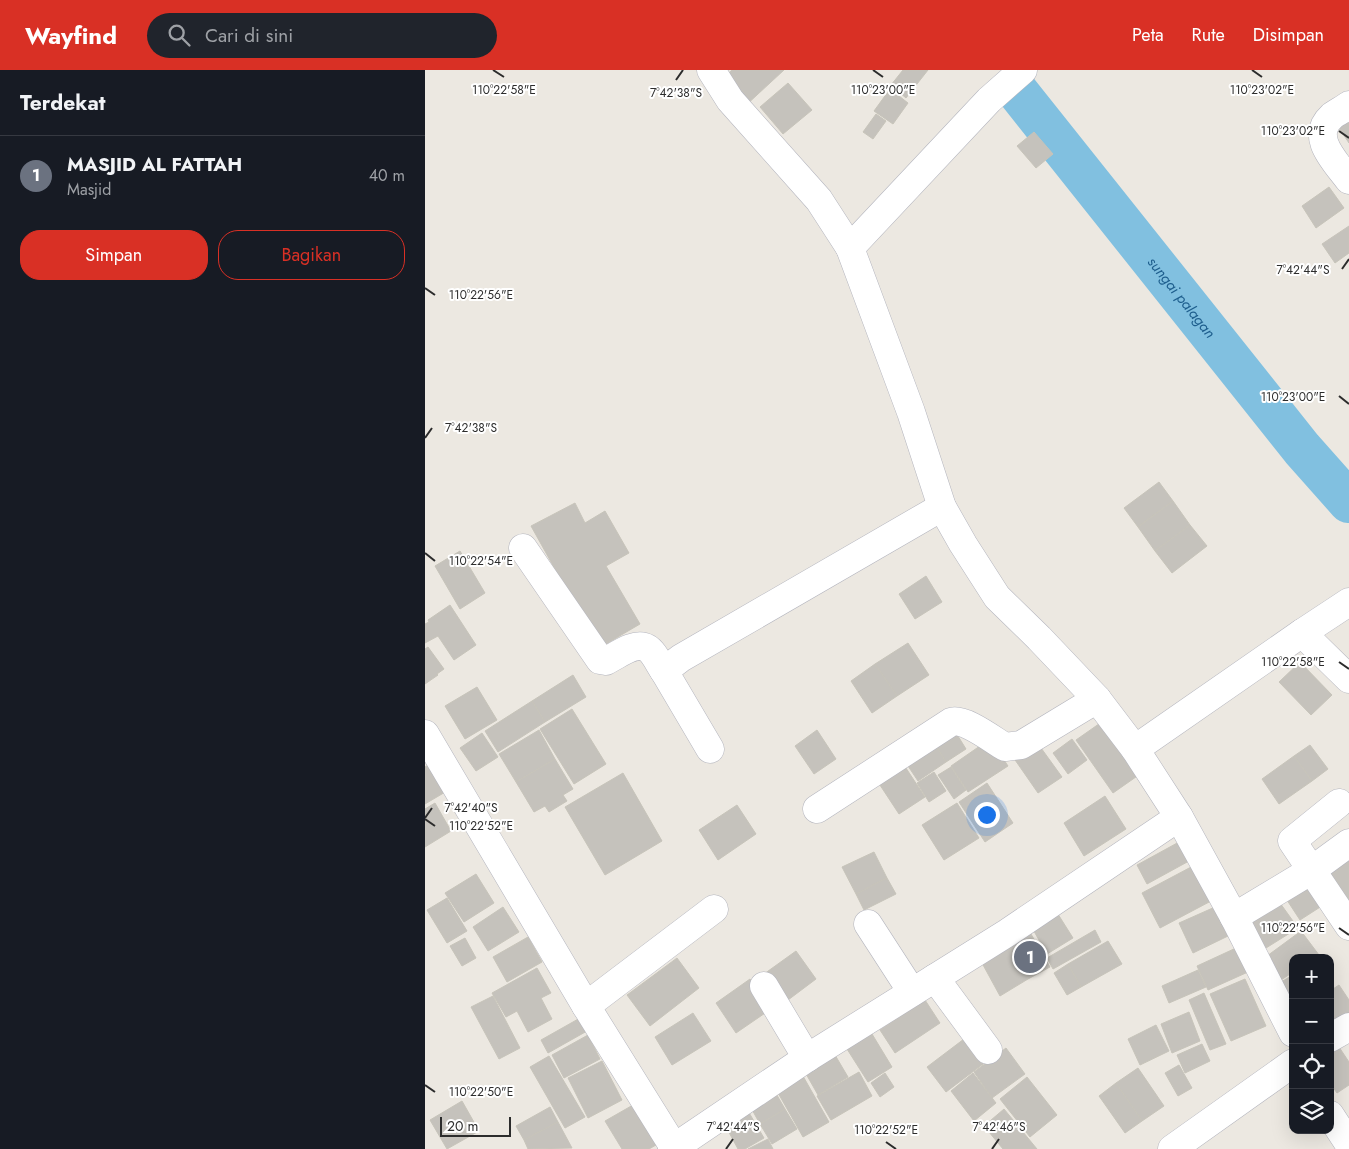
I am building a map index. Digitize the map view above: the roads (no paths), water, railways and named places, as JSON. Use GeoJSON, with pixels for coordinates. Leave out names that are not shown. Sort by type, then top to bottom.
{"type":"FeatureCollection","features":[{"type":"Feature","properties":{"kind":"street"},"geometry":{"type":"LineString","coordinates":[[711,70],[730,100],[819,200],[850,248],[911,412],[942,507],[997,597],[1097,699],[1135,749],[1179,817],[1289,1025]]}},
{"type":"Feature","properties":{"kind":"street"},"geometry":{"type":"LineString","coordinates":[[850,248],[989,100],[1023,70]]}},
{"type":"Feature","properties":{"kind":"street"},"geometry":{"type":"LineString","coordinates":[[1349,105],[1333,116],[1325,125],[1322,136],[1323,144],[1349,180]]}},
{"type":"Feature","properties":{"kind":"street"},"geometry":{"type":"LineString","coordinates":[[664,670],[942,507]]}},
{"type":"Feature","properties":{"kind":"street"},"geometry":{"type":"LineString","coordinates":[[523,548],[600,660],[606,661],[639,646],[647,648],[664,670],[710,748]]}},
{"type":"Feature","properties":{"kind":"street"},"geometry":{"type":"LineString","coordinates":[[1135,749],[1349,602]]}},
{"type":"Feature","properties":{"kind":"street"},"geometry":{"type":"LineString","coordinates":[[1302,633],[1349,679]]}},
{"type":"Feature","properties":{"kind":"street"},"geometry":{"type":"LineString","coordinates":[[817,809],[956,720],[1005,747],[1013,747],[1021,745],[1097,699]]}},
{"type":"Feature","properties":{"kind":"street"},"geometry":{"type":"LineString","coordinates":[[425,734],[586,1006],[674,1149],[807,1058],[1007,933],[1179,817]]}},
{"type":"Feature","properties":{"kind":"street"},"geometry":{"type":"LineString","coordinates":[[1339,803],[1292,841],[1349,926]]}},
{"type":"Feature","properties":{"kind":"street"},"geometry":{"type":"LineString","coordinates":[[1233,917],[1312,870],[1349,843]]}},
{"type":"Feature","properties":{"kind":"street"},"geometry":{"type":"LineString","coordinates":[[586,1006],[715,909]]}},
{"type":"Feature","properties":{"kind":"street"},"geometry":{"type":"LineString","coordinates":[[868,924],[912,992]]}},
{"type":"Feature","properties":{"kind":"street"},"geometry":{"type":"LineString","coordinates":[[935,978],[988,1050]]}},
{"type":"Feature","properties":{"kind":"street"},"geometry":{"type":"LineString","coordinates":[[764,986],[807,1058]]}},
{"type":"Feature","properties":{"kind":"street"},"geometry":{"type":"LineString","coordinates":[[1334,1036],[1349,1027]]}},
{"type":"Feature","properties":{"kind":"street"},"geometry":{"type":"LineString","coordinates":[[1172,1149],[1289,1066]]}},
{"type":"Feature","properties":{"kind":"street"},"geometry":{"type":"LineString","coordinates":[[1334,1121],[1349,1144]]}},
{"type":"Feature","properties":{"kind":"waterway","name":"sungai palagan"},"geometry":{"type":"LineString","coordinates":[[1017,91],[1302,449],[1349,502]]}},
{"type":"Feature","properties":{"kind":"place","name":"MASJID AL FATTAH"},"geometry":{"type":"Point","coordinates":[1030,957]}}]}
